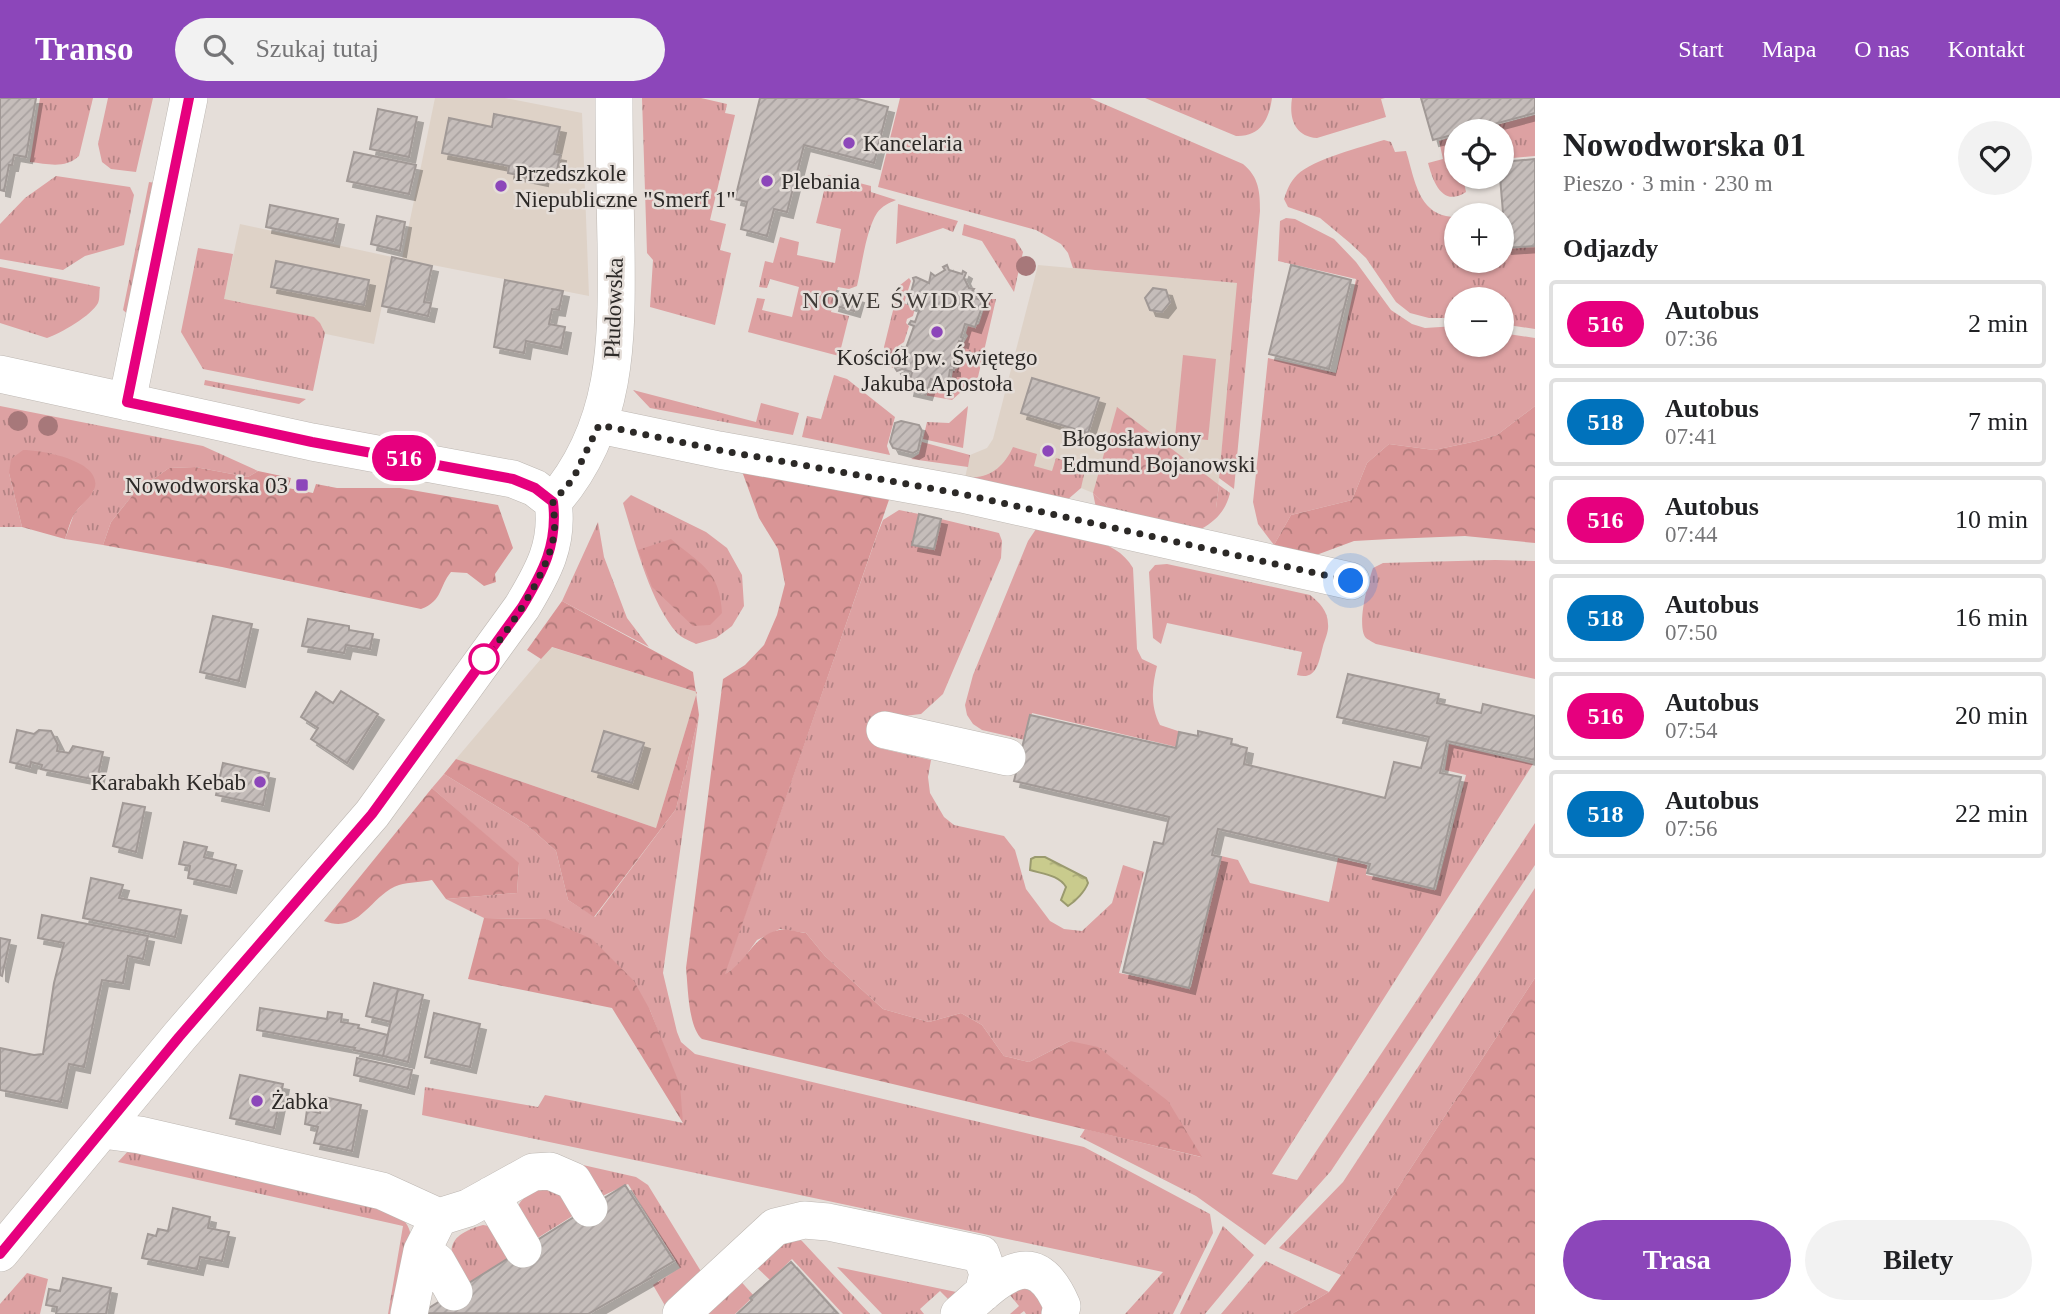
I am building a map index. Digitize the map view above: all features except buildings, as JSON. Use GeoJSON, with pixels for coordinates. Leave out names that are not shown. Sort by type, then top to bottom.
{"type":"FeatureCollection","features":[{"type":"Feature","properties":{"kind":"street"},"geometry":{"type":"LineString","coordinates":[[127,402],[190,98]]}},
{"type":"Feature","properties":{"kind":"street","name":"Płudowska"},"geometry":{"type":"LineString","coordinates":[[553,502],[573,479],[599,425],[614,354],[614,98]]}},
{"type":"Feature","properties":{"kind":"street"},"geometry":{"type":"LineString","coordinates":[[0,374],[312,442],[513,479],[535,488],[553,502],[555,521],[553,542],[540,577],[514,618],[372,814],[179,1037],[0,1253]]}},
{"type":"Feature","properties":{"kind":"street"},"geometry":{"type":"LineString","coordinates":[[599,425],[719,450],[962,494],[1351,581]]}},
{"type":"Feature","properties":{"kind":"street"},"geometry":{"type":"LineString","coordinates":[[885,730],[1007,757]]}},
{"type":"Feature","properties":{"kind":"street"},"geometry":{"type":"LineString","coordinates":[[103,1130],[140,1135],[382,1191],[439,1217],[468,1208],[533,1172],[551,1171],[573,1181],[589,1208]]}},
{"type":"Feature","properties":{"kind":"street"},"geometry":{"type":"LineString","coordinates":[[491,1195],[523,1249]]}},
{"type":"Feature","properties":{"kind":"street"},"geometry":{"type":"LineString","coordinates":[[409,1314],[422,1251],[439,1217]]}},
{"type":"Feature","properties":{"kind":"street"},"geometry":{"type":"LineString","coordinates":[[681,1314],[775,1227],[804,1220],[828,1222],[981,1254],[988,1274],[971,1303]]}},
{"type":"Feature","properties":{"kind":"street"},"geometry":{"type":"LineString","coordinates":[[422,1251],[437,1262],[454,1292]]}},
{"type":"Feature","properties":{"kind":"street"},"geometry":{"type":"LineString","coordinates":[[971,1303],[1005,1275],[1022,1270],[1040,1273],[1054,1287],[1062,1306],[1060,1314]]}},
{"type":"Feature","properties":{"kind":"shaded area","name":"Przedszkole Niepubliczne \"Smerf 1\""},"geometry":{"type":"Polygon","coordinates":[[[435,98],[505,98],[582,113],[589,296],[402,259],[435,98]]]}},
{"type":"Feature","properties":{"kind":"shaded area"},"geometry":{"type":"Polygon","coordinates":[[[240,224],[392,257],[374,344],[221,312],[240,224]]]}},
{"type":"Feature","properties":{"kind":"shaded area"},"geometry":{"type":"Polygon","coordinates":[[[1038,265],[1238,283],[1216,508],[1107,506],[1093,493],[1081,488],[1065,496],[965,478],[970,455],[987,448],[993,439],[1038,265]]]}},
{"type":"Feature","properties":{"kind":"shaded area"},"geometry":{"type":"Polygon","coordinates":[[[551,647],[697,692],[656,828],[456,759],[551,647]]]}},
{"type":"Feature","properties":{"kind":"green space"},"geometry":{"type":"Polygon","coordinates":[[[40,98],[93,98],[79,156],[68,163],[56,165],[30,162],[40,98]]]}},
{"type":"Feature","properties":{"kind":"green space"},"geometry":{"type":"Polygon","coordinates":[[[108,98],[153,98],[136,172],[111,169],[102,162],[98,144],[108,98]]]}},
{"type":"Feature","properties":{"kind":"green space"},"geometry":{"type":"Polygon","coordinates":[[[642,98],[701,98],[727,104],[725,113],[735,115],[710,220],[726,224],[720,250],[731,253],[715,325],[650,307],[653,260],[647,253],[642,98]]]}},
{"type":"Feature","properties":{"kind":"green space"},"geometry":{"type":"Polygon","coordinates":[[[900,98],[1090,98],[1243,164],[1248,169],[1258,185],[1260,211],[1234,489],[1219,478],[1237,283],[1073,268],[1068,253],[1061,244],[1036,230],[878,187],[900,98]]]}},
{"type":"Feature","properties":{"kind":"green space"},"geometry":{"type":"Polygon","coordinates":[[[1145,98],[1272,98],[1262,126],[1251,134],[1236,136],[1145,98]]]}},
{"type":"Feature","properties":{"kind":"green space"},"geometry":{"type":"Polygon","coordinates":[[[1292,98],[1385,98],[1381,99],[1386,117],[1317,138],[1309,137],[1295,125],[1291,112],[1292,98]]]}},
{"type":"Feature","properties":{"kind":"green space"},"geometry":{"type":"Polygon","coordinates":[[[1535,115],[1535,156],[1514,158],[1514,121],[1535,115]]]}},
{"type":"Feature","properties":{"kind":"green space"},"geometry":{"type":"Polygon","coordinates":[[[1384,140],[1391,142],[1395,152],[1406,151],[1420,194],[1433,211],[1444,215],[1444,273],[1514,273],[1514,248],[1535,246],[1535,329],[1514,326],[1514,287],[1444,287],[1444,318],[1429,318],[1410,313],[1396,302],[1366,258],[1350,243],[1320,218],[1288,207],[1284,199],[1295,178],[1304,169],[1338,154],[1384,140]]]}},
{"type":"Feature","properties":{"kind":"green space"},"geometry":{"type":"Polygon","coordinates":[[[1444,140],[1444,189],[1465,189],[1466,192],[1458,196],[1445,195],[1440,190],[1428,163],[1443,159],[1439,141],[1444,140]]]}},
{"type":"Feature","properties":{"kind":"green space"},"geometry":{"type":"Polygon","coordinates":[[[828,175],[871,186],[871,192],[896,200],[881,208],[873,220],[857,286],[849,289],[838,287],[831,312],[849,316],[839,356],[748,332],[757,298],[765,299],[762,310],[792,317],[799,287],[770,279],[767,288],[759,287],[765,261],[773,263],[780,237],[799,242],[797,255],[835,263],[841,229],[816,223],[828,175]]]}},
{"type":"Feature","properties":{"kind":"green space"},"geometry":{"type":"Polygon","coordinates":[[[56,176],[130,187],[134,195],[124,245],[85,256],[63,270],[0,259],[0,224],[25,198],[56,176]]]}},
{"type":"Feature","properties":{"kind":"green space"},"geometry":{"type":"Polygon","coordinates":[[[149,182],[162,184],[133,319],[123,310],[149,182]]]}},
{"type":"Feature","properties":{"kind":"green space"},"geometry":{"type":"Polygon","coordinates":[[[898,204],[958,221],[953,232],[943,228],[896,244],[898,204]]]}},
{"type":"Feature","properties":{"kind":"green space"},"geometry":{"type":"Polygon","coordinates":[[[1286,218],[1295,219],[1334,239],[1356,262],[1391,310],[1412,324],[1425,328],[1444,327],[1444,357],[1514,357],[1514,335],[1535,338],[1535,406],[1497,435],[1477,441],[1434,450],[1389,444],[1367,463],[1352,500],[1291,515],[1274,545],[1258,524],[1253,502],[1268,358],[1336,373],[1356,279],[1278,261],[1280,221],[1286,218]]]}},
{"type":"Feature","properties":{"kind":"green space"},"geometry":{"type":"Polygon","coordinates":[[[964,224],[1015,239],[1023,252],[1014,292],[982,241],[962,235],[964,224]]]}},
{"type":"Feature","properties":{"kind":"green space"},"geometry":{"type":"Polygon","coordinates":[[[198,248],[233,254],[224,299],[314,317],[320,323],[325,333],[313,391],[203,369],[181,332],[198,248]]]}},
{"type":"Feature","properties":{"kind":"green space"},"geometry":{"type":"Polygon","coordinates":[[[0,267],[100,287],[99,301],[83,318],[47,338],[0,323],[0,267]]]}},
{"type":"Feature","properties":{"kind":"green space"},"geometry":{"type":"Polygon","coordinates":[[[909,278],[911,281],[904,303],[915,308],[913,316],[907,319],[909,326],[904,342],[898,346],[898,362],[892,368],[884,347],[899,286],[909,278]]]}},
{"type":"Feature","properties":{"kind":"green space"},"geometry":{"type":"Polygon","coordinates":[[[987,299],[996,299],[978,377],[952,400],[924,395],[930,391],[933,381],[944,388],[951,383],[953,370],[958,368],[960,351],[968,336],[968,326],[979,324],[987,299]]]}},
{"type":"Feature","properties":{"kind":"green space"},"geometry":{"type":"Polygon","coordinates":[[[1183,355],[1216,359],[1208,440],[1175,437],[1183,355]]]}},
{"type":"Feature","properties":{"kind":"green space"},"geometry":{"type":"Polygon","coordinates":[[[834,375],[847,379],[895,417],[887,446],[890,455],[802,437],[807,416],[821,419],[834,375]]]}},
{"type":"Feature","properties":{"kind":"green space"},"geometry":{"type":"Polygon","coordinates":[[[205,380],[306,399],[299,404],[204,385],[205,380]]]}},
{"type":"Feature","properties":{"kind":"green space"},"geometry":{"type":"Polygon","coordinates":[[[633,390],[756,422],[761,403],[799,413],[793,435],[650,408],[633,390]]]}},
{"type":"Feature","properties":{"kind":"green space"},"geometry":{"type":"Polygon","coordinates":[[[0,406],[203,446],[258,471],[248,477],[195,467],[169,468],[135,492],[111,522],[103,545],[65,539],[74,514],[94,490],[9,473],[22,527],[0,527],[0,406]]]}},
{"type":"Feature","properties":{"kind":"green space"},"geometry":{"type":"Polygon","coordinates":[[[968,406],[963,448],[923,439],[927,422],[949,423],[968,406]]]}},
{"type":"Feature","properties":{"kind":"green space"},"geometry":{"type":"Polygon","coordinates":[[[1535,406],[1535,543],[1465,536],[1390,539],[1354,541],[1319,554],[1295,556],[1274,545],[1291,515],[1352,500],[1367,463],[1389,444],[1434,450],[1477,441],[1497,435],[1535,406]]]}},
{"type":"Feature","properties":{"kind":"green space"},"geometry":{"type":"Polygon","coordinates":[[[1117,407],[1219,485],[1216,508],[1205,518],[1189,524],[1107,506],[1093,493],[1117,407]]]}},
{"type":"Feature","properties":{"kind":"green space"},"geometry":{"type":"Polygon","coordinates":[[[922,442],[970,455],[968,467],[911,459],[919,454],[922,442]]]}},
{"type":"Feature","properties":{"kind":"green space"},"geometry":{"type":"Polygon","coordinates":[[[1013,447],[1037,454],[1034,466],[1052,471],[1056,458],[1086,466],[1081,488],[1066,501],[970,477],[984,476],[996,469],[1006,460],[1013,447]]]}},
{"type":"Feature","properties":{"kind":"green space"},"geometry":{"type":"Polygon","coordinates":[[[23,450],[68,458],[89,470],[94,478],[94,491],[73,516],[65,539],[22,527],[9,473],[11,459],[23,450]]]}},
{"type":"Feature","properties":{"kind":"green space"},"geometry":{"type":"Polygon","coordinates":[[[739,463],[891,494],[725,974],[770,933],[785,929],[806,933],[825,956],[883,1009],[929,1022],[961,1013],[982,1025],[1004,1056],[1029,1062],[1070,1041],[1098,1047],[1168,1101],[1202,1157],[702,1039],[697,1033],[690,1006],[686,968],[723,679],[745,665],[764,645],[777,615],[785,584],[778,549],[759,518],[739,463]]]}},
{"type":"Feature","properties":{"kind":"green space"},"geometry":{"type":"Polygon","coordinates":[[[195,467],[248,477],[258,471],[291,478],[288,488],[313,493],[316,484],[337,488],[400,488],[498,505],[513,548],[495,574],[496,582],[484,586],[467,573],[451,572],[433,602],[421,609],[103,545],[111,522],[135,492],[169,468],[195,467]]]}},
{"type":"Feature","properties":{"kind":"green space"},"geometry":{"type":"Polygon","coordinates":[[[1219,485],[1230,493],[1226,505],[1220,514],[1201,529],[1096,508],[1093,493],[1107,506],[1216,508],[1219,485]]]}},
{"type":"Feature","properties":{"kind":"green space"},"geometry":{"type":"Polygon","coordinates":[[[631,495],[706,532],[727,548],[742,575],[744,606],[732,626],[716,638],[696,644],[679,635],[667,620],[644,571],[623,503],[631,495]]]}},
{"type":"Feature","properties":{"kind":"green space"},"geometry":{"type":"Polygon","coordinates":[[[899,510],[919,514],[913,545],[934,549],[941,519],[999,533],[1002,541],[1001,558],[943,694],[921,714],[887,718],[879,748],[931,760],[928,777],[930,793],[944,817],[954,825],[1004,836],[1015,850],[1026,889],[1050,921],[1064,929],[1082,931],[1112,903],[1123,865],[1144,872],[1119,973],[1191,987],[1221,856],[1238,860],[1250,883],[1329,902],[1338,858],[1367,865],[1366,875],[1436,890],[1466,775],[1445,770],[1449,744],[1533,764],[1272,1174],[1297,1180],[1535,823],[1535,865],[1331,1171],[1265,1245],[1196,1196],[1080,1137],[1085,1129],[1201,1157],[1070,1041],[1029,1062],[1004,1056],[982,1025],[961,1013],[929,1022],[883,1009],[825,956],[806,933],[780,929],[757,940],[739,965],[724,975],[877,535],[883,520],[899,510]]]}},
{"type":"Feature","properties":{"kind":"green space"},"geometry":{"type":"Polygon","coordinates":[[[598,522],[604,557],[627,618],[649,647],[562,601],[598,522]]]}},
{"type":"Feature","properties":{"kind":"green space"},"geometry":{"type":"Polygon","coordinates":[[[1036,529],[1103,543],[1125,557],[1133,568],[1137,649],[1142,659],[1157,666],[1153,703],[1160,725],[1181,732],[1177,747],[1032,713],[1025,740],[982,730],[973,724],[967,715],[965,705],[973,675],[1028,541],[1036,529]]]}},
{"type":"Feature","properties":{"kind":"green space"},"geometry":{"type":"Polygon","coordinates":[[[671,539],[700,563],[713,578],[722,613],[710,625],[693,626],[652,587],[638,550],[671,539]]]}},
{"type":"Feature","properties":{"kind":"green space"},"geometry":{"type":"Polygon","coordinates":[[[1535,561],[1535,679],[1376,644],[1366,638],[1362,624],[1363,614],[1373,568],[1383,563],[1535,561]]]}},
{"type":"Feature","properties":{"kind":"green space"},"geometry":{"type":"Polygon","coordinates":[[[1167,564],[1310,595],[1320,604],[1328,619],[1327,632],[1316,668],[1309,675],[1297,675],[1302,652],[1167,623],[1161,644],[1153,638],[1149,572],[1155,565],[1167,564]]]}},
{"type":"Feature","properties":{"kind":"green space"},"geometry":{"type":"Polygon","coordinates":[[[562,601],[693,672],[696,692],[552,647],[541,659],[527,650],[562,601]]]}},
{"type":"Feature","properties":{"kind":"green space"},"geometry":{"type":"Polygon","coordinates":[[[696,695],[699,715],[676,809],[594,917],[568,900],[556,851],[527,825],[444,774],[456,759],[656,828],[696,695]]]}},
{"type":"Feature","properties":{"kind":"green space"},"geometry":{"type":"Polygon","coordinates":[[[699,715],[663,973],[681,1042],[695,1054],[1084,1147],[1210,1214],[1213,1233],[1173,1314],[1125,1314],[1163,1272],[422,1115],[425,1087],[538,1107],[545,1095],[683,1123],[669,1060],[650,1010],[546,919],[484,918],[446,899],[517,893],[519,864],[432,788],[444,774],[527,825],[556,851],[568,900],[595,917],[676,809],[699,715]]]}},
{"type":"Feature","properties":{"kind":"green space"},"geometry":{"type":"Polygon","coordinates":[[[432,788],[519,863],[517,893],[446,899],[432,880],[407,883],[389,890],[347,923],[324,921],[432,788]]]}},
{"type":"Feature","properties":{"kind":"green space"},"geometry":{"type":"Polygon","coordinates":[[[1535,888],[1535,978],[1341,1275],[1279,1248],[1343,1182],[1535,888]]]}},
{"type":"Feature","properties":{"kind":"green space"},"geometry":{"type":"Polygon","coordinates":[[[484,918],[546,919],[592,939],[634,981],[650,1010],[680,1085],[683,1123],[612,1008],[468,979],[484,918]]]}},
{"type":"Feature","properties":{"kind":"green space"},"geometry":{"type":"Polygon","coordinates":[[[1535,978],[1535,1314],[1292,1314],[1329,1292],[1535,978]]]}},
{"type":"Feature","properties":{"kind":"green space"},"geometry":{"type":"Polygon","coordinates":[[[130,1149],[394,1210],[408,1226],[412,1241],[411,1262],[401,1314],[388,1314],[403,1226],[118,1162],[130,1149]]]}},
{"type":"Feature","properties":{"kind":"green space"},"geometry":{"type":"Polygon","coordinates":[[[574,1163],[636,1177],[648,1185],[702,1273],[667,1309],[653,1285],[680,1268],[628,1184],[596,1199],[574,1163]]]}},
{"type":"Feature","properties":{"kind":"green space"},"geometry":{"type":"Polygon","coordinates":[[[551,1184],[582,1210],[528,1244],[518,1206],[528,1195],[551,1184]]]}},
{"type":"Feature","properties":{"kind":"green space"},"geometry":{"type":"Polygon","coordinates":[[[483,1225],[496,1227],[515,1254],[461,1288],[452,1257],[454,1242],[460,1235],[483,1225]]]}},
{"type":"Feature","properties":{"kind":"green space"},"geometry":{"type":"Polygon","coordinates":[[[1223,1226],[1254,1255],[1205,1314],[1180,1314],[1223,1226]]]}},
{"type":"Feature","properties":{"kind":"green space"},"geometry":{"type":"Polygon","coordinates":[[[791,1232],[870,1314],[843,1314],[792,1259],[770,1280],[751,1262],[791,1232]]]}},
{"type":"Feature","properties":{"kind":"green space"},"geometry":{"type":"Polygon","coordinates":[[[1266,1261],[1329,1292],[1292,1314],[1221,1314],[1266,1261]]]}},
{"type":"Feature","properties":{"kind":"green space"},"geometry":{"type":"Polygon","coordinates":[[[837,1267],[961,1293],[953,1304],[940,1291],[920,1309],[924,1314],[882,1314],[837,1267]]]}},
{"type":"Feature","properties":{"kind":"green space"},"geometry":{"type":"Polygon","coordinates":[[[27,1273],[48,1279],[40,1314],[0,1314],[0,1304],[27,1273]]]}},
{"type":"Feature","properties":{"kind":"green space"},"geometry":{"type":"Polygon","coordinates":[[[737,1277],[754,1296],[735,1314],[697,1314],[737,1277]]]}},
{"type":"Feature","properties":{"kind":"green space"},"geometry":{"type":"Polygon","coordinates":[[[1030,1285],[1046,1314],[1026,1314],[1024,1311],[1010,1314],[1019,1306],[1004,1288],[1030,1285]]]}},
{"type":"Feature","properties":{"kind":"water"},"geometry":{"type":"Polygon","coordinates":[[[1045,857],[1086,878],[1088,883],[1077,899],[1068,906],[1061,900],[1066,887],[1063,883],[1030,870],[1031,859],[1045,857]]]}},
{"type":"Feature","properties":{"kind":"bus line","name":"516"},"geometry":{"type":"LineString","coordinates":[[0,1254],[179,1037],[372,814],[522,607],[540,577],[553,542],[553,502],[535,488],[513,479],[312,442],[127,402],[189,98]]}},
{"type":"Feature","properties":{"kind":"place","name":"Kancelaria"},"geometry":{"type":"Point","coordinates":[849,143]}},
{"type":"Feature","properties":{"kind":"place","name":"Plebania"},"geometry":{"type":"Point","coordinates":[767,181]}},
{"type":"Feature","properties":{"kind":"place","name":"Przedszkole Niepubliczne \"Smerf 1\""},"geometry":{"type":"Point","coordinates":[501,186]}},
{"type":"Feature","properties":{"kind":"place","name":"Kościół pw. Świętego Jakuba Apostoła"},"geometry":{"type":"Point","coordinates":[937,332]}},
{"type":"Feature","properties":{"kind":"place","name":"Błogosławiony Edmund Bojanowski"},"geometry":{"type":"Point","coordinates":[1048,451]}},
{"type":"Feature","properties":{"kind":"place","name":"Nowodworska 03"},"geometry":{"type":"Point","coordinates":[302,485]}},
{"type":"Feature","properties":{"kind":"place","name":"Karabakh Kebab"},"geometry":{"type":"Point","coordinates":[260,782]}},
{"type":"Feature","properties":{"kind":"place","name":"Żabka"},"geometry":{"type":"Point","coordinates":[257,1101]}},
{"type":"Feature","properties":{"kind":"district","name":"NOWE ŚWIDRY"},"geometry":{"type":"Point","coordinates":[899,300]}},
{"type":"Feature","properties":{"kind":"route"},"geometry":{"type":"LineString","coordinates":[[484,659],[540,577],[553,542],[553,502],[573,479],[599,425],[719,450],[962,494],[1351,581]]}}]}
